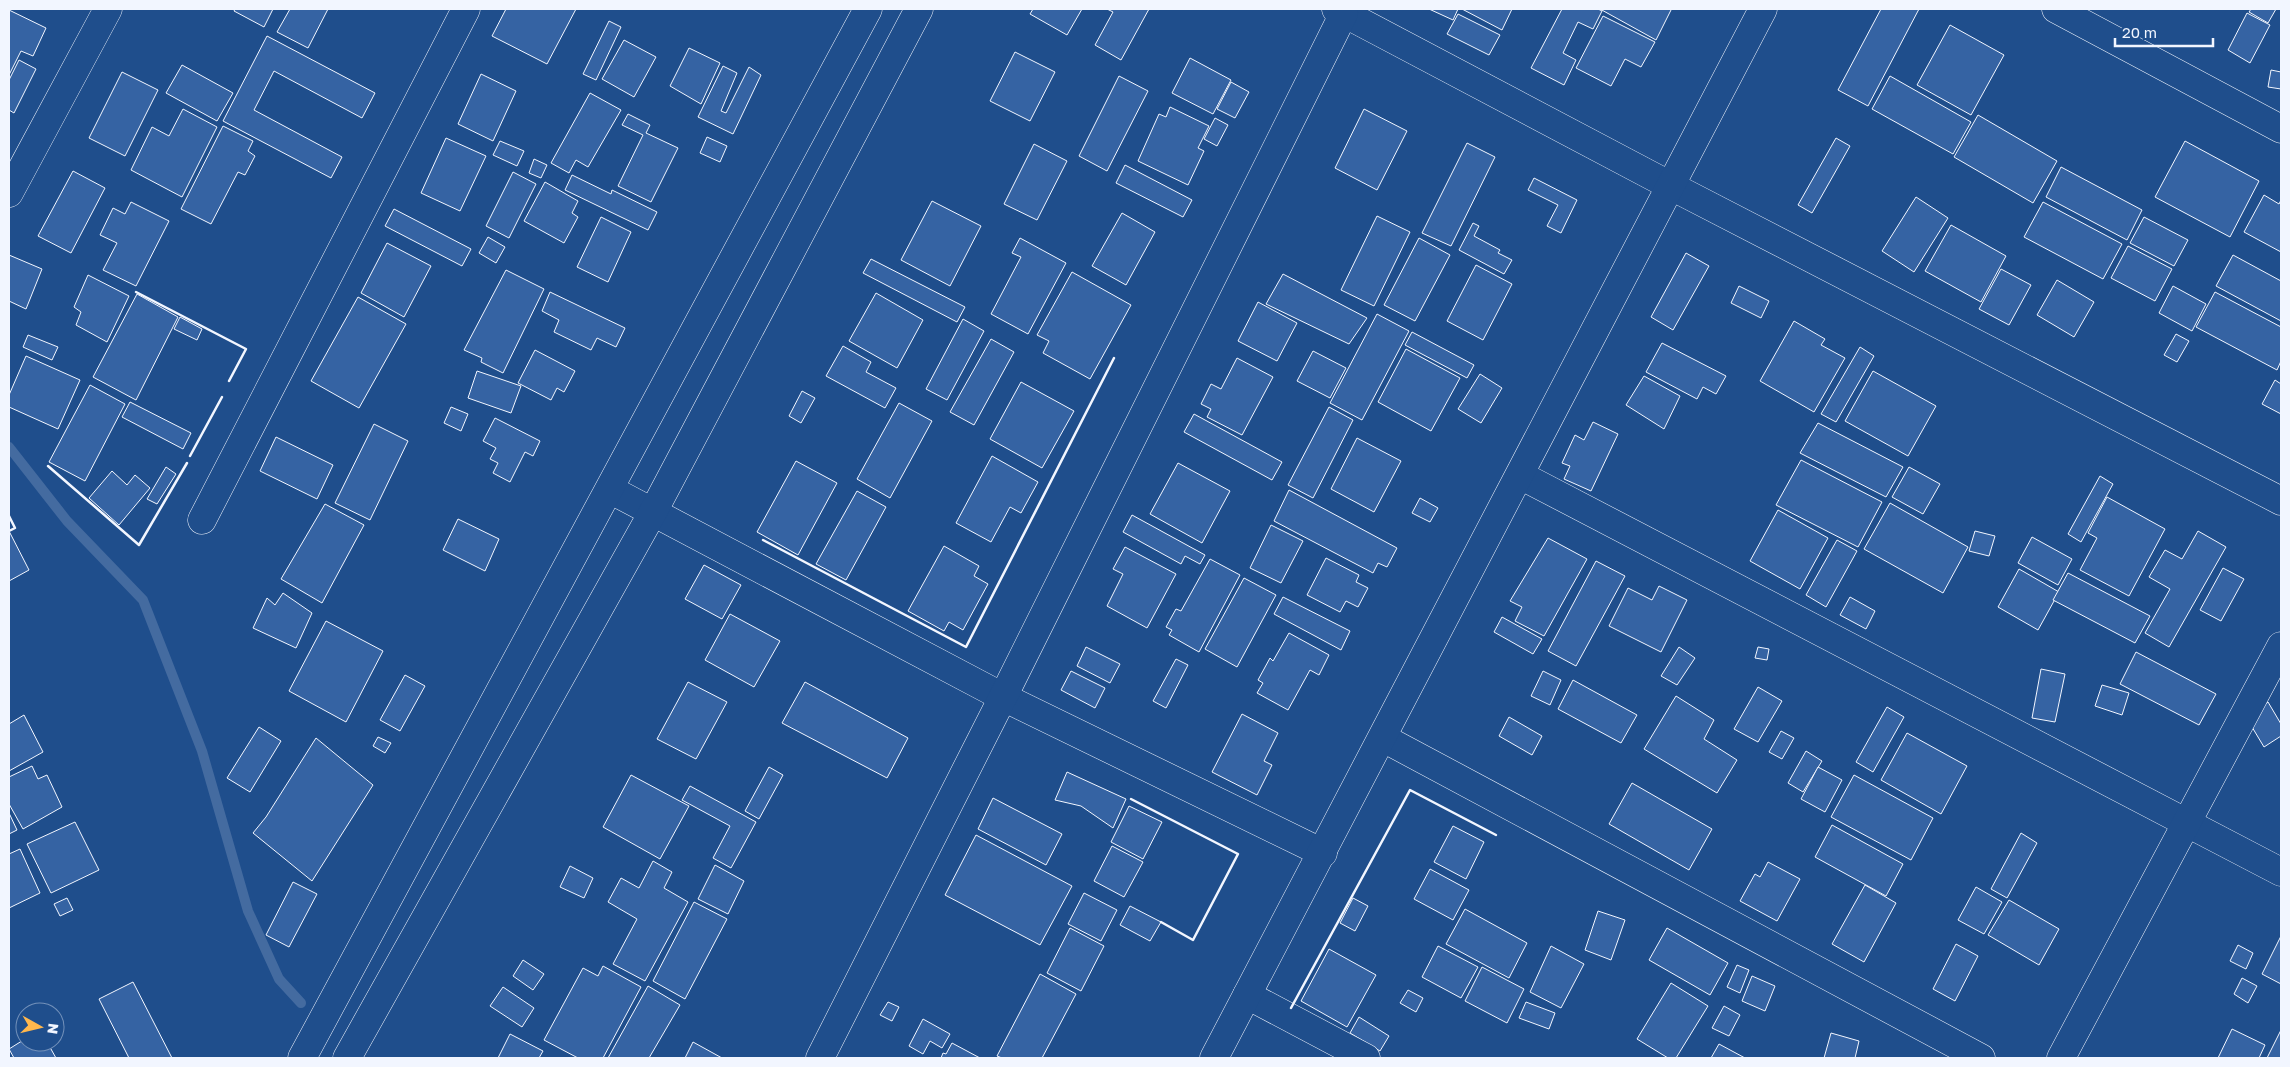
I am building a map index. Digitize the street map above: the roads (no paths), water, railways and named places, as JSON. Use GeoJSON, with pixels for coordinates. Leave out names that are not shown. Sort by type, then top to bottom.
{"type":"FeatureCollection","features":[{"type":"Feature","properties":{"kind":"street"},"geometry":{"type":"LineString","coordinates":[[9,193],[108,9]]}},
{"type":"Feature","properties":{"kind":"street"},"geometry":{"type":"LineString","coordinates":[[202,520],[466,9]]}},
{"type":"Feature","properties":{"kind":"street"},"geometry":{"type":"LineString","coordinates":[[302,1058],[868,9]]}},
{"type":"Feature","properties":{"kind":"street"},"geometry":{"type":"LineString","coordinates":[[347,1058],[654,512],[919,9]]}},
{"type":"Feature","properties":{"kind":"street"},"geometry":{"type":"LineString","coordinates":[[1214,1058],[1384,738],[1763,9]]}},
{"type":"Feature","properties":{"kind":"street"},"geometry":{"type":"LineString","coordinates":[[2056,9],[2281,129]]}},
{"type":"Feature","properties":{"kind":"street"},"geometry":{"type":"LineString","coordinates":[[820,1058],[1003,697],[1340,11],[1671,186],[2281,501]]}},
{"type":"Feature","properties":{"kind":"street"},"geometry":{"type":"LineString","coordinates":[[1520,475],[2281,872]]}},
{"type":"Feature","properties":{"kind":"street"},"geometry":{"type":"LineString","coordinates":[[610,490],[1003,697],[1323,853]]}},
{"type":"Feature","properties":{"kind":"street"},"geometry":{"type":"LineString","coordinates":[[2061,1058],[2281,646]]}},
{"type":"Feature","properties":{"kind":"street"},"geometry":{"type":"LineString","coordinates":[[1384,738],[1981,1058]]}},
{"type":"Feature","properties":{"kind":"street"},"geometry":{"type":"LineString","coordinates":[[1247,995],[1366,1058]]}},
{"type":"Feature","properties":{"kind":"waterway"},"geometry":{"type":"LineString","coordinates":[[9,447],[67,521],[143,600],[202,751],[248,911],[279,979],[301,1003]]}}]}
